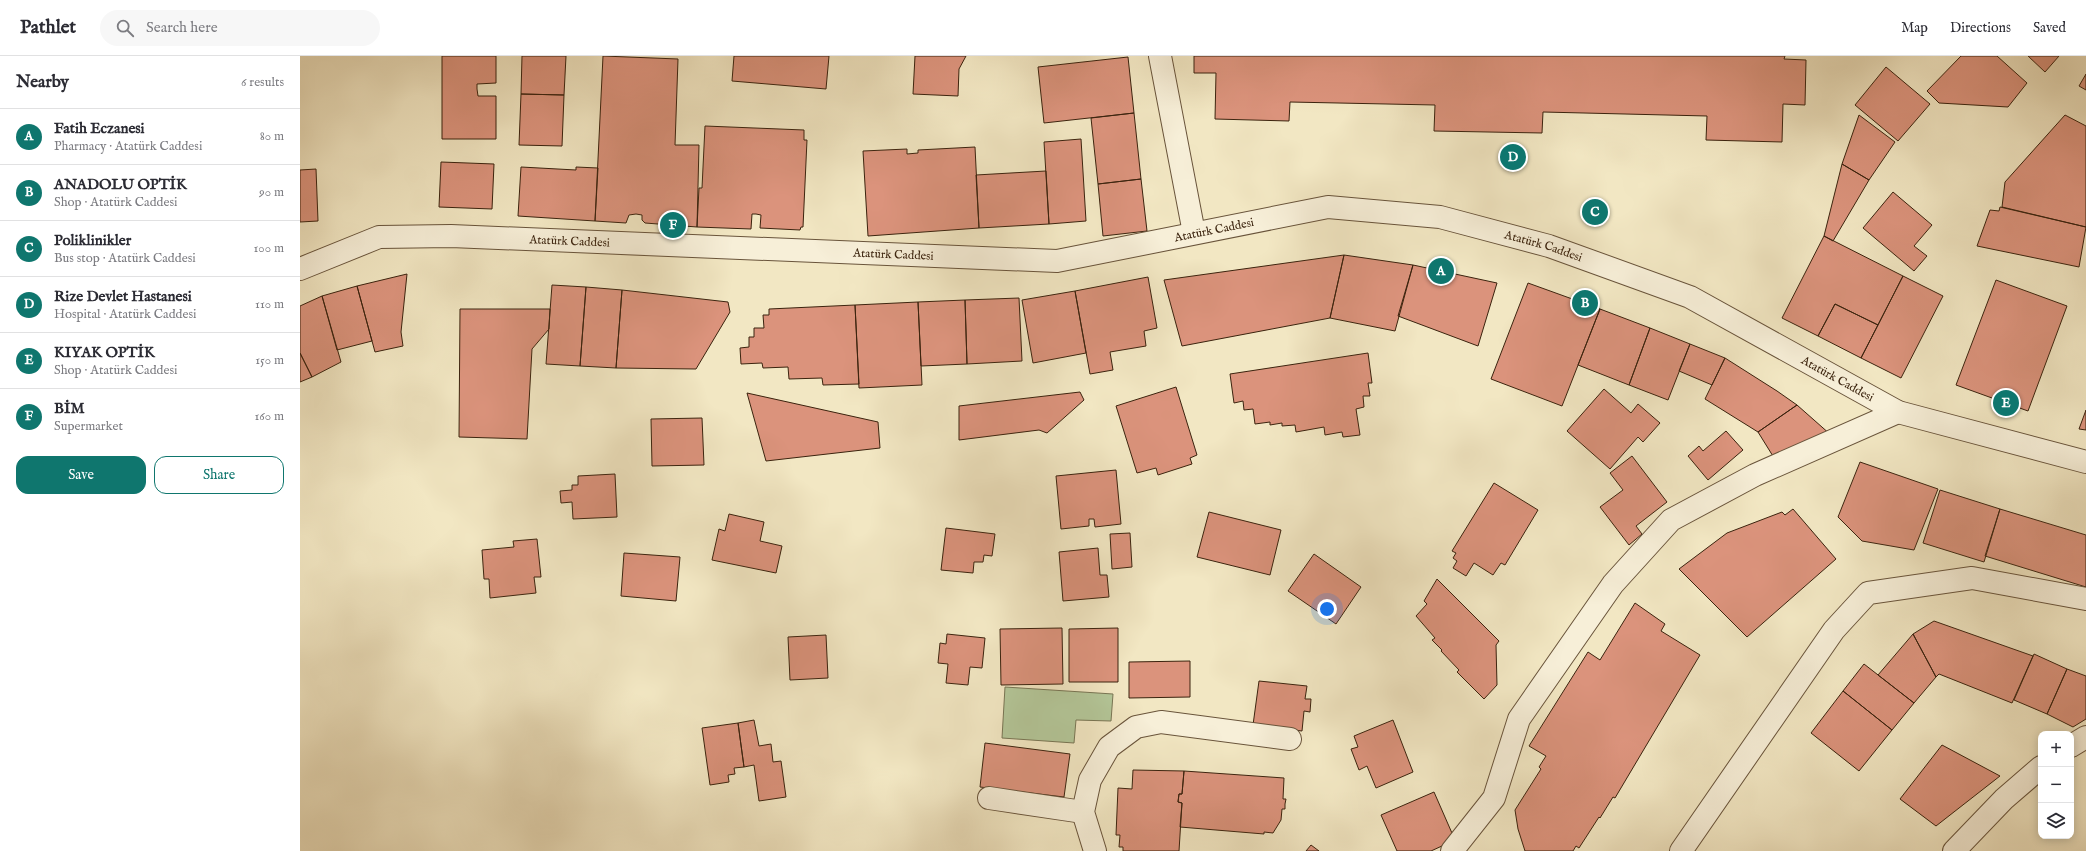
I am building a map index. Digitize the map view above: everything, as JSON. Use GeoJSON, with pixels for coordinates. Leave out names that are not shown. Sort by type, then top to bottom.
{"type":"FeatureCollection","features":[{"type":"Feature","properties":{"kind":"street"},"geometry":{"type":"LineString","coordinates":[[1160,56],[1194,233]]}},
{"type":"Feature","properties":{"kind":"street","name":"Atatürk Caddesi"},"geometry":{"type":"LineString","coordinates":[[300,269],[379,237],[451,236],[1057,261],[1328,207],[1440,217],[1549,246],[1690,297],[1898,412],[2086,462]]}},
{"type":"Feature","properties":{"kind":"street"},"geometry":{"type":"LineString","coordinates":[[1452,851],[1494,798],[1519,719],[1613,584],[1671,520],[1755,475],[1898,412]]}},
{"type":"Feature","properties":{"kind":"street"},"geometry":{"type":"LineString","coordinates":[[1681,851],[1834,630],[1868,593],[1972,578],[2086,599]]}},
{"type":"Feature","properties":{"kind":"street"},"geometry":{"type":"LineString","coordinates":[[1095,851],[1083,812],[1090,780],[1108,747],[1136,727],[1161,722],[1290,739]]}},
{"type":"Feature","properties":{"kind":"street"},"geometry":{"type":"LineString","coordinates":[[2074,744],[2086,737]]}},
{"type":"Feature","properties":{"kind":"street"},"geometry":{"type":"LineString","coordinates":[[1954,851],[2004,799],[2038,770]]}},
{"type":"Feature","properties":{"kind":"street"},"geometry":{"type":"LineString","coordinates":[[989,798],[1083,812]]}},
{"type":"Feature","properties":{"kind":"green space"},"geometry":{"type":"Polygon","coordinates":[[[1005,687],[1113,694],[1111,721],[1076,720],[1074,743],[1002,738],[1005,687]]]}},
{"type":"Feature","properties":{"kind":"building"},"geometry":{"type":"Polygon","coordinates":[[[442,56],[496,56],[496,83],[477,84],[477,89],[478,96],[496,96],[496,139],[442,139],[442,56]]]}},
{"type":"Feature","properties":{"kind":"building"},"geometry":{"type":"Polygon","coordinates":[[[522,56],[566,56],[564,95],[521,94],[522,56]]]}},
{"type":"Feature","properties":{"kind":"building"},"geometry":{"type":"Polygon","coordinates":[[[603,56],[678,59],[675,145],[699,145],[697,227],[645,223],[642,220],[642,215],[636,214],[629,215],[626,223],[595,221],[603,56]]]}},
{"type":"Feature","properties":{"kind":"building"},"geometry":{"type":"Polygon","coordinates":[[[734,56],[829,56],[826,89],[732,81],[734,56]]]}},
{"type":"Feature","properties":{"kind":"building"},"geometry":{"type":"Polygon","coordinates":[[[915,56],[966,56],[959,69],[958,96],[913,94],[915,56]]]}},
{"type":"Feature","properties":{"kind":"building"},"geometry":{"type":"Polygon","coordinates":[[[1194,56],[1785,56],[1784,59],[1806,60],[1805,105],[1783,104],[1782,142],[1706,140],[1707,116],[1543,112],[1542,133],[1434,131],[1435,105],[1290,102],[1289,121],[1215,119],[1216,73],[1194,73],[1194,56]]]}},
{"type":"Feature","properties":{"kind":"building"},"geometry":{"type":"Polygon","coordinates":[[[1961,56],[1997,56],[2027,83],[2008,107],[1939,103],[1927,91],[1961,56]]]}},
{"type":"Feature","properties":{"kind":"building"},"geometry":{"type":"Polygon","coordinates":[[[2028,56],[2059,56],[2045,72],[2028,56]]]}},
{"type":"Feature","properties":{"kind":"building"},"geometry":{"type":"Polygon","coordinates":[[[1128,57],[1134,113],[1044,123],[1038,67],[1128,57]]]}},
{"type":"Feature","properties":{"kind":"building"},"geometry":{"type":"Polygon","coordinates":[[[1886,67],[1930,104],[1898,141],[1855,105],[1886,67]]]}},
{"type":"Feature","properties":{"kind":"building"},"geometry":{"type":"Polygon","coordinates":[[[2086,74],[2086,90],[2079,86],[2086,74]]]}},
{"type":"Feature","properties":{"kind":"building"},"geometry":{"type":"Polygon","coordinates":[[[521,94],[564,95],[562,146],[519,145],[521,94]]]}},
{"type":"Feature","properties":{"kind":"building"},"geometry":{"type":"Polygon","coordinates":[[[1134,113],[1141,179],[1098,184],[1091,118],[1134,113]]]}},
{"type":"Feature","properties":{"kind":"building"},"geometry":{"type":"Polygon","coordinates":[[[1859,115],[1895,142],[1869,180],[1842,164],[1859,115]]]}},
{"type":"Feature","properties":{"kind":"building"},"geometry":{"type":"Polygon","coordinates":[[[2065,115],[2086,126],[2086,227],[2002,207],[2005,182],[2065,115]]]}},
{"type":"Feature","properties":{"kind":"building"},"geometry":{"type":"Polygon","coordinates":[[[705,126],[804,130],[804,140],[807,140],[803,227],[801,227],[800,230],[760,228],[761,215],[756,214],[752,214],[751,229],[697,227],[699,188],[702,188],[705,126]]]}},
{"type":"Feature","properties":{"kind":"building"},"geometry":{"type":"Polygon","coordinates":[[[1081,139],[1086,221],[1049,224],[1044,142],[1081,139]]]}},
{"type":"Feature","properties":{"kind":"building"},"geometry":{"type":"Polygon","coordinates":[[[975,147],[979,228],[868,236],[863,151],[907,149],[907,154],[918,153],[918,150],[975,147]]]}},
{"type":"Feature","properties":{"kind":"building"},"geometry":{"type":"Polygon","coordinates":[[[441,162],[494,164],[492,209],[439,207],[441,162]]]}},
{"type":"Feature","properties":{"kind":"building"},"geometry":{"type":"Polygon","coordinates":[[[1842,164],[1869,180],[1833,241],[1824,236],[1842,164]]]}},
{"type":"Feature","properties":{"kind":"building"},"geometry":{"type":"Polygon","coordinates":[[[521,167],[576,170],[576,167],[598,168],[595,221],[518,216],[521,167]]]}},
{"type":"Feature","properties":{"kind":"building"},"geometry":{"type":"Polygon","coordinates":[[[316,169],[318,221],[300,222],[300,170],[316,169]]]}},
{"type":"Feature","properties":{"kind":"building"},"geometry":{"type":"Polygon","coordinates":[[[1046,171],[1049,224],[979,228],[976,175],[1046,171]]]}},
{"type":"Feature","properties":{"kind":"building"},"geometry":{"type":"Polygon","coordinates":[[[1141,179],[1147,231],[1103,236],[1098,184],[1141,179]]]}},
{"type":"Feature","properties":{"kind":"building"},"geometry":{"type":"Polygon","coordinates":[[[1893,192],[1932,225],[1914,246],[1927,256],[1914,271],[1863,228],[1893,192]]]}},
{"type":"Feature","properties":{"kind":"building"},"geometry":{"type":"Polygon","coordinates":[[[2000,207],[2086,227],[2079,267],[1977,246],[1990,210],[1999,211],[2000,207]]]}},
{"type":"Feature","properties":{"kind":"building"},"geometry":{"type":"Polygon","coordinates":[[[1824,236],[1903,276],[1878,325],[1835,304],[1818,336],[1782,318],[1824,236]]]}},
{"type":"Feature","properties":{"kind":"building"},"geometry":{"type":"Polygon","coordinates":[[[1344,255],[1413,265],[1395,331],[1330,318],[1344,255]]]}},
{"type":"Feature","properties":{"kind":"building"},"geometry":{"type":"Polygon","coordinates":[[[1344,255],[1330,318],[1182,346],[1164,280],[1344,255]]]}},
{"type":"Feature","properties":{"kind":"building"},"geometry":{"type":"Polygon","coordinates":[[[1413,265],[1497,283],[1478,346],[1398,316],[1413,265]]]}},
{"type":"Feature","properties":{"kind":"building"},"geometry":{"type":"Polygon","coordinates":[[[407,274],[401,332],[403,346],[375,352],[357,286],[407,274]]]}},
{"type":"Feature","properties":{"kind":"building"},"geometry":{"type":"Polygon","coordinates":[[[1903,276],[1943,296],[1901,378],[1861,358],[1903,276]]]}},
{"type":"Feature","properties":{"kind":"building"},"geometry":{"type":"Polygon","coordinates":[[[1148,277],[1157,328],[1144,331],[1146,346],[1110,352],[1113,370],[1090,374],[1075,291],[1148,277]]]}},
{"type":"Feature","properties":{"kind":"building"},"geometry":{"type":"Polygon","coordinates":[[[1996,280],[2067,306],[2028,411],[1956,385],[1996,280]]]}},
{"type":"Feature","properties":{"kind":"building"},"geometry":{"type":"Polygon","coordinates":[[[1528,283],[1600,309],[1562,406],[1491,379],[1528,283]]]}},
{"type":"Feature","properties":{"kind":"building"},"geometry":{"type":"Polygon","coordinates":[[[552,285],[586,287],[580,366],[546,364],[552,285]]]}},
{"type":"Feature","properties":{"kind":"building"},"geometry":{"type":"Polygon","coordinates":[[[357,286],[372,341],[337,350],[322,296],[357,286]]]}},
{"type":"Feature","properties":{"kind":"building"},"geometry":{"type":"Polygon","coordinates":[[[586,287],[622,290],[616,368],[580,366],[586,287]]]}},
{"type":"Feature","properties":{"kind":"building"},"geometry":{"type":"Polygon","coordinates":[[[622,290],[728,302],[730,312],[696,369],[616,368],[622,290]]]}},
{"type":"Feature","properties":{"kind":"building"},"geometry":{"type":"Polygon","coordinates":[[[1075,291],[1086,353],[1033,363],[1022,300],[1075,291]]]}},
{"type":"Feature","properties":{"kind":"building"},"geometry":{"type":"Polygon","coordinates":[[[322,296],[341,362],[312,377],[300,353],[300,306],[322,296]]]}},
{"type":"Feature","properties":{"kind":"building"},"geometry":{"type":"Polygon","coordinates":[[[1019,298],[1022,361],[967,364],[965,300],[1019,298]]]}},
{"type":"Feature","properties":{"kind":"building"},"geometry":{"type":"Polygon","coordinates":[[[965,300],[967,364],[921,366],[918,302],[965,300]]]}},
{"type":"Feature","properties":{"kind":"building"},"geometry":{"type":"Polygon","coordinates":[[[918,302],[922,385],[859,388],[855,305],[918,302]]]}},
{"type":"Feature","properties":{"kind":"building"},"geometry":{"type":"Polygon","coordinates":[[[1835,304],[1878,325],[1861,358],[1818,336],[1835,304]]]}},
{"type":"Feature","properties":{"kind":"building"},"geometry":{"type":"Polygon","coordinates":[[[855,305],[859,384],[823,385],[822,378],[789,379],[788,367],[763,368],[762,363],[741,364],[740,348],[749,347],[749,337],[754,337],[754,328],[764,328],[763,315],[769,315],[769,309],[855,305]]]}},
{"type":"Feature","properties":{"kind":"building"},"geometry":{"type":"Polygon","coordinates":[[[460,309],[550,309],[549,329],[532,349],[527,439],[459,437],[460,309]]]}},
{"type":"Feature","properties":{"kind":"building"},"geometry":{"type":"Polygon","coordinates":[[[1600,309],[1650,328],[1629,385],[1578,365],[1600,309]]]}},
{"type":"Feature","properties":{"kind":"building"},"geometry":{"type":"Polygon","coordinates":[[[1650,328],[1690,344],[1668,400],[1629,385],[1650,328]]]}},
{"type":"Feature","properties":{"kind":"building"},"geometry":{"type":"Polygon","coordinates":[[[1690,344],[1725,358],[1712,385],[1679,371],[1690,344]]]}},
{"type":"Feature","properties":{"kind":"building"},"geometry":{"type":"Polygon","coordinates":[[[300,353],[312,377],[300,382],[300,353]]]}},
{"type":"Feature","properties":{"kind":"building"},"geometry":{"type":"Polygon","coordinates":[[[1368,353],[1372,383],[1368,383],[1370,396],[1363,396],[1364,407],[1356,409],[1360,435],[1343,437],[1342,432],[1325,435],[1324,427],[1296,432],[1295,425],[1282,426],[1282,423],[1270,425],[1270,422],[1255,424],[1253,409],[1244,410],[1243,401],[1234,403],[1230,374],[1368,353]]]}},
{"type":"Feature","properties":{"kind":"building"},"geometry":{"type":"Polygon","coordinates":[[[1725,358],[1797,405],[1758,432],[1705,399],[1725,358]]]}},
{"type":"Feature","properties":{"kind":"building"},"geometry":{"type":"Polygon","coordinates":[[[1176,387],[1197,455],[1190,458],[1192,464],[1158,475],[1156,468],[1137,473],[1116,406],[1176,387]]]}},
{"type":"Feature","properties":{"kind":"building"},"geometry":{"type":"Polygon","coordinates":[[[1604,389],[1631,413],[1638,404],[1660,423],[1643,442],[1638,437],[1610,469],[1567,431],[1604,389]]]}},
{"type":"Feature","properties":{"kind":"building"},"geometry":{"type":"Polygon","coordinates":[[[1080,392],[1084,400],[1047,433],[1039,430],[959,440],[959,406],[1080,392]]]}},
{"type":"Feature","properties":{"kind":"building"},"geometry":{"type":"Polygon","coordinates":[[[747,393],[878,422],[880,448],[766,461],[747,393]]]}},
{"type":"Feature","properties":{"kind":"building"},"geometry":{"type":"Polygon","coordinates":[[[1797,405],[1831,435],[1776,461],[1758,432],[1797,405]]]}},
{"type":"Feature","properties":{"kind":"building"},"geometry":{"type":"Polygon","coordinates":[[[2086,410],[2086,430],[2079,429],[2086,410]]]}},
{"type":"Feature","properties":{"kind":"building"},"geometry":{"type":"Polygon","coordinates":[[[702,418],[704,465],[652,466],[651,419],[702,418]]]}},
{"type":"Feature","properties":{"kind":"building"},"geometry":{"type":"Polygon","coordinates":[[[1726,431],[1743,450],[1708,480],[1688,456],[1699,446],[1703,451],[1726,431]]]}},
{"type":"Feature","properties":{"kind":"building"},"geometry":{"type":"Polygon","coordinates":[[[1632,456],[1667,502],[1636,526],[1642,534],[1629,545],[1600,507],[1623,490],[1610,473],[1632,456]]]}},
{"type":"Feature","properties":{"kind":"building"},"geometry":{"type":"Polygon","coordinates":[[[1860,462],[1938,489],[1914,550],[1862,541],[1838,517],[1860,462]]]}},
{"type":"Feature","properties":{"kind":"building"},"geometry":{"type":"Polygon","coordinates":[[[1116,470],[1121,524],[1095,527],[1094,519],[1089,519],[1089,526],[1061,529],[1056,476],[1116,470]]]}},
{"type":"Feature","properties":{"kind":"building"},"geometry":{"type":"Polygon","coordinates":[[[615,474],[617,517],[573,519],[572,502],[561,503],[560,491],[572,490],[572,485],[578,485],[578,476],[615,474]]]}},
{"type":"Feature","properties":{"kind":"building"},"geometry":{"type":"Polygon","coordinates":[[[1494,483],[1538,510],[1505,565],[1501,563],[1493,575],[1474,563],[1466,576],[1453,568],[1457,561],[1453,558],[1456,553],[1452,551],[1494,483]]]}},
{"type":"Feature","properties":{"kind":"building"},"geometry":{"type":"Polygon","coordinates":[[[1940,490],[2000,509],[1984,562],[1923,543],[1940,490]]]}},
{"type":"Feature","properties":{"kind":"building"},"geometry":{"type":"Polygon","coordinates":[[[1793,509],[1836,559],[1747,637],[1679,569],[1727,533],[1782,512],[1785,515],[1793,509]]]}},
{"type":"Feature","properties":{"kind":"building"},"geometry":{"type":"Polygon","coordinates":[[[2000,509],[2086,535],[2086,587],[1985,556],[2000,509]]]}},
{"type":"Feature","properties":{"kind":"building"},"geometry":{"type":"Polygon","coordinates":[[[1209,512],[1281,530],[1270,575],[1197,557],[1209,512]]]}},
{"type":"Feature","properties":{"kind":"building"},"geometry":{"type":"Polygon","coordinates":[[[729,514],[764,522],[760,541],[782,546],[776,573],[712,560],[719,529],[725,531],[729,514]]]}},
{"type":"Feature","properties":{"kind":"building"},"geometry":{"type":"Polygon","coordinates":[[[946,528],[995,534],[992,556],[984,555],[983,562],[974,562],[973,573],[941,570],[946,528]]]}},
{"type":"Feature","properties":{"kind":"building"},"geometry":{"type":"Polygon","coordinates":[[[1130,533],[1132,567],[1112,569],[1110,534],[1130,533]]]}},
{"type":"Feature","properties":{"kind":"building"},"geometry":{"type":"Polygon","coordinates":[[[537,539],[541,577],[534,577],[536,593],[490,598],[489,579],[484,579],[482,550],[514,547],[513,541],[537,539]]]}},
{"type":"Feature","properties":{"kind":"building"},"geometry":{"type":"Polygon","coordinates":[[[1098,548],[1100,575],[1107,575],[1109,597],[1063,601],[1059,552],[1098,548]]]}},
{"type":"Feature","properties":{"kind":"building"},"geometry":{"type":"Polygon","coordinates":[[[624,553],[680,557],[676,601],[621,596],[624,553]]]}},
{"type":"Feature","properties":{"kind":"building"},"geometry":{"type":"Polygon","coordinates":[[[1314,554],[1361,587],[1336,624],[1288,591],[1314,554]]]}},
{"type":"Feature","properties":{"kind":"building"},"geometry":{"type":"Polygon","coordinates":[[[1437,579],[1499,641],[1496,645],[1497,685],[1484,699],[1457,672],[1459,670],[1432,640],[1435,638],[1416,616],[1427,604],[1424,601],[1437,579]]]}},
{"type":"Feature","properties":{"kind":"building"},"geometry":{"type":"Polygon","coordinates":[[[1635,603],[1665,624],[1661,631],[1700,655],[1615,798],[1613,797],[1579,848],[1576,846],[1573,851],[1525,851],[1518,829],[1515,810],[1541,769],[1539,767],[1546,756],[1529,746],[1588,652],[1600,660],[1635,603]]]}},
{"type":"Feature","properties":{"kind":"building"},"geometry":{"type":"Polygon","coordinates":[[[1934,621],[2033,656],[2012,703],[1939,674],[1936,677],[1913,634],[1934,621]]]}},
{"type":"Feature","properties":{"kind":"building"},"geometry":{"type":"Polygon","coordinates":[[[1062,628],[1063,684],[1001,685],[1000,629],[1062,628]]]}},
{"type":"Feature","properties":{"kind":"building"},"geometry":{"type":"Polygon","coordinates":[[[1118,628],[1118,682],[1069,682],[1069,629],[1118,628]]]}},
{"type":"Feature","properties":{"kind":"building"},"geometry":{"type":"Polygon","coordinates":[[[947,634],[985,638],[982,668],[970,667],[968,685],[946,683],[948,664],[938,663],[940,643],[946,644],[947,634]]]}},
{"type":"Feature","properties":{"kind":"building"},"geometry":{"type":"Polygon","coordinates":[[[1913,634],[1936,677],[1914,703],[1878,675],[1913,634]]]}},
{"type":"Feature","properties":{"kind":"building"},"geometry":{"type":"Polygon","coordinates":[[[826,635],[828,678],[790,680],[788,637],[826,635]]]}},
{"type":"Feature","properties":{"kind":"building"},"geometry":{"type":"Polygon","coordinates":[[[2034,654],[2067,669],[2047,714],[2014,700],[2034,654]]]}},
{"type":"Feature","properties":{"kind":"building"},"geometry":{"type":"Polygon","coordinates":[[[1190,661],[1190,697],[1129,698],[1129,662],[1190,661]]]}},
{"type":"Feature","properties":{"kind":"building"},"geometry":{"type":"Polygon","coordinates":[[[1864,664],[1914,703],[1892,730],[1843,691],[1864,664]]]}},
{"type":"Feature","properties":{"kind":"building"},"geometry":{"type":"Polygon","coordinates":[[[2067,669],[2086,676],[2086,719],[2073,727],[2047,714],[2067,669]]]}},
{"type":"Feature","properties":{"kind":"building"},"geometry":{"type":"Polygon","coordinates":[[[1259,681],[1307,686],[1305,699],[1311,699],[1310,712],[1304,711],[1302,731],[1253,725],[1259,681]]]}},
{"type":"Feature","properties":{"kind":"building"},"geometry":{"type":"Polygon","coordinates":[[[1843,691],[1892,730],[1859,771],[1811,733],[1843,691]]]}},
{"type":"Feature","properties":{"kind":"building"},"geometry":{"type":"Polygon","coordinates":[[[754,720],[759,746],[771,744],[773,762],[781,761],[786,797],[759,801],[754,765],[744,767],[738,723],[754,720]]]}},
{"type":"Feature","properties":{"kind":"building"},"geometry":{"type":"Polygon","coordinates":[[[1393,720],[1413,772],[1376,788],[1367,766],[1359,770],[1351,749],[1358,747],[1354,736],[1393,720]]]}},
{"type":"Feature","properties":{"kind":"building"},"geometry":{"type":"Polygon","coordinates":[[[738,723],[744,767],[734,768],[735,774],[728,775],[729,782],[710,785],[702,728],[738,723]]]}},
{"type":"Feature","properties":{"kind":"building"},"geometry":{"type":"Polygon","coordinates":[[[985,743],[1070,754],[1064,797],[980,787],[985,743]]]}},
{"type":"Feature","properties":{"kind":"building"},"geometry":{"type":"Polygon","coordinates":[[[1942,745],[2000,776],[1936,826],[1900,799],[1942,745]]]}},
{"type":"Feature","properties":{"kind":"building"},"geometry":{"type":"Polygon","coordinates":[[[1133,770],[1184,771],[1182,794],[1179,794],[1178,802],[1182,803],[1179,851],[1123,851],[1123,847],[1119,847],[1120,835],[1116,835],[1118,788],[1132,789],[1133,770]]]}},
{"type":"Feature","properties":{"kind":"building"},"geometry":{"type":"Polygon","coordinates":[[[1184,771],[1284,778],[1283,799],[1286,799],[1285,809],[1282,809],[1281,820],[1273,833],[1264,832],[1264,834],[1180,827],[1182,803],[1178,802],[1179,794],[1182,794],[1184,771]]]}},
{"type":"Feature","properties":{"kind":"building"},"geometry":{"type":"Polygon","coordinates":[[[1434,792],[1455,840],[1431,851],[1397,851],[1381,815],[1434,792]]]}},
{"type":"Feature","properties":{"kind":"building"},"geometry":{"type":"Polygon","coordinates":[[[1311,845],[1319,851],[1306,851],[1311,845]]]}},
{"type":"Feature","properties":{"kind":"place","name":"Rize Devlet Hastanesi"},"geometry":{"type":"Point","coordinates":[1513,157]}},
{"type":"Feature","properties":{"kind":"place","name":"Poliklinikler"},"geometry":{"type":"Point","coordinates":[1595,212]}},
{"type":"Feature","properties":{"kind":"place","name":"BİM"},"geometry":{"type":"Point","coordinates":[673,225]}},
{"type":"Feature","properties":{"kind":"place","name":"Fatih Eczanesi"},"geometry":{"type":"Point","coordinates":[1441,271]}},
{"type":"Feature","properties":{"kind":"place","name":"ANADOLU OPTİK"},"geometry":{"type":"Point","coordinates":[1585,303]}},
{"type":"Feature","properties":{"kind":"place","name":"KIYAK OPTİK"},"geometry":{"type":"Point","coordinates":[2006,403]}}]}
